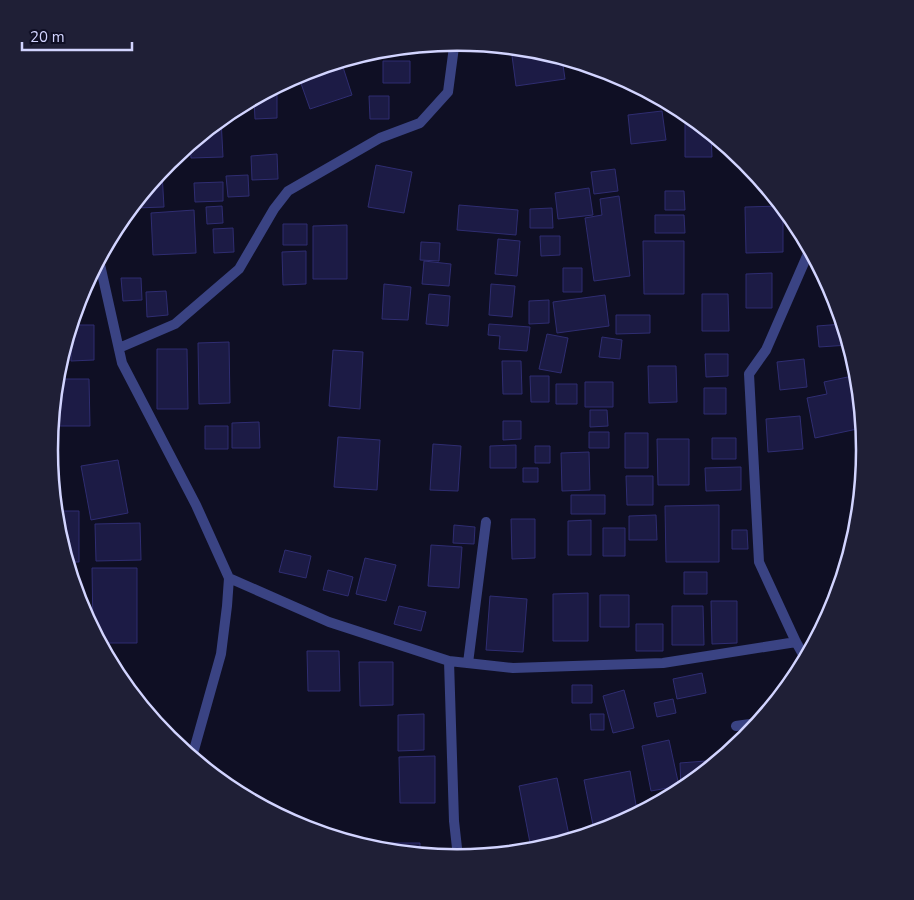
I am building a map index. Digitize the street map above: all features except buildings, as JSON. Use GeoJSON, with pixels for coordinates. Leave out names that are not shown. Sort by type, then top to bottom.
{"type":"FeatureCollection","features":[{"type":"Feature","properties":{"kind":"street"},"geometry":{"type":"LineString","coordinates":[[119,348],[175,324],[239,269],[274,209],[288,191],[380,138],[420,123],[448,92],[453,51]]}},
{"type":"Feature","properties":{"kind":"street"},"geometry":{"type":"LineString","coordinates":[[801,651],[759,562],[749,374],[766,350],[806,258]]}},
{"type":"Feature","properties":{"kind":"street"},"geometry":{"type":"LineString","coordinates":[[101,271],[122,363],[196,505],[229,578],[221,654],[194,750]]}},
{"type":"Feature","properties":{"kind":"street"},"geometry":{"type":"LineString","coordinates":[[468,663],[486,522]]}},
{"type":"Feature","properties":{"kind":"street"},"geometry":{"type":"LineString","coordinates":[[229,578],[329,622],[449,661],[513,668],[663,663],[796,642]]}},
{"type":"Feature","properties":{"kind":"street"},"geometry":{"type":"LineString","coordinates":[[449,661],[454,821],[457,849]]}},
{"type":"Feature","properties":{"kind":"street"},"geometry":{"type":"LineString","coordinates":[[736,726],[746,725]]}}]}
